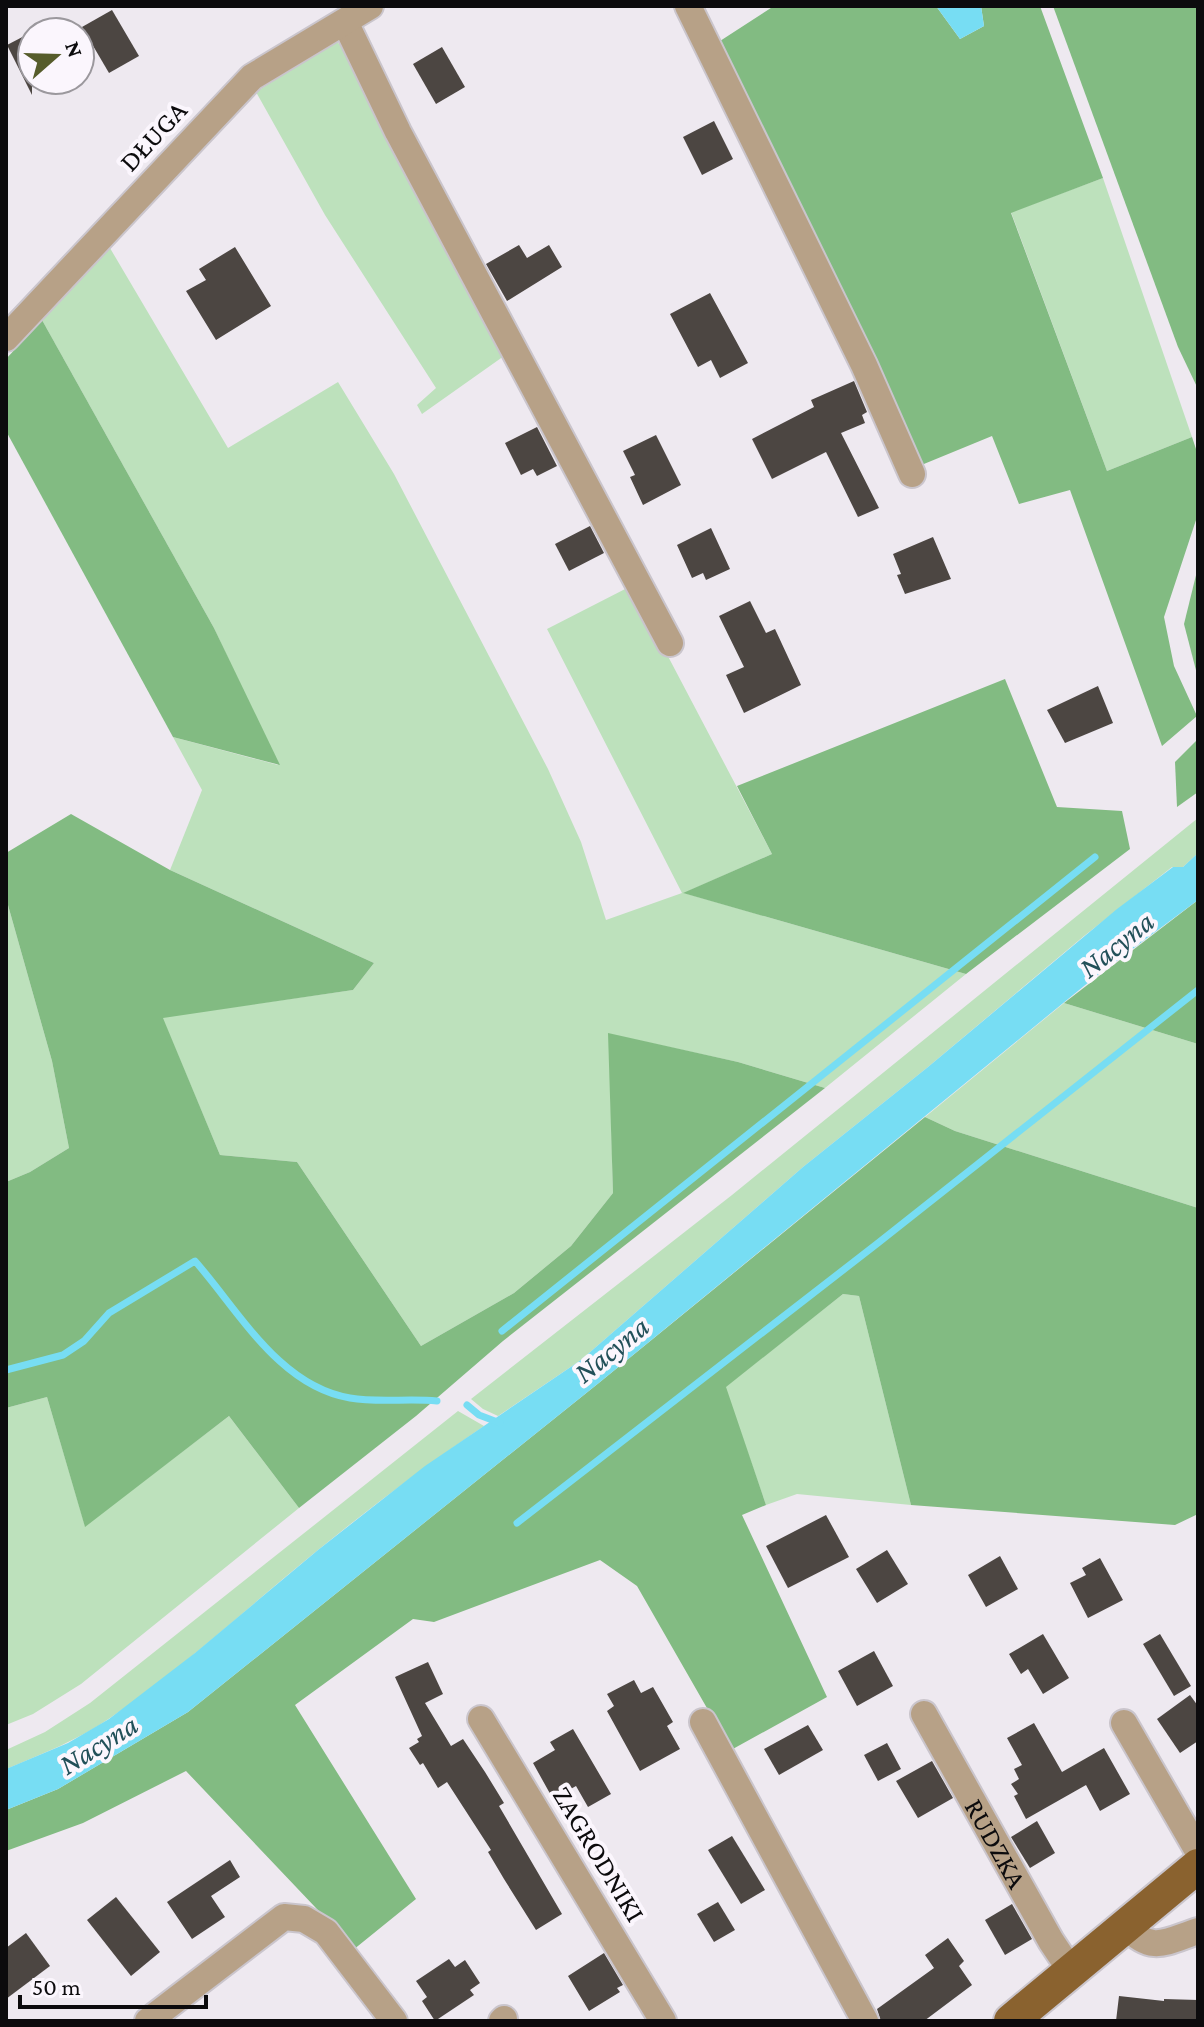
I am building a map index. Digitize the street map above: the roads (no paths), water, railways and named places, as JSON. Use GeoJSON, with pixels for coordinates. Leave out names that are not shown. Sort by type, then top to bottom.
{"type":"FeatureCollection","features":[{"type":"Feature","properties":{"kind":"main road"},"geometry":{"type":"LineString","coordinates":[[1011,2021],[1198,1866]]}},
{"type":"Feature","properties":{"kind":"street","name":"DŁUGA"},"geometry":{"type":"LineString","coordinates":[[6,338],[252,77],[370,6]]}},
{"type":"Feature","properties":{"kind":"street"},"geometry":{"type":"LineString","coordinates":[[688,6],[864,365],[912,474]]}},
{"type":"Feature","properties":{"kind":"street"},"geometry":{"type":"LineString","coordinates":[[345,22],[398,132],[670,643]]}},
{"type":"Feature","properties":{"kind":"street","name":"RUDZKA"},"geometry":{"type":"LineString","coordinates":[[924,1714],[1051,1941],[1071,1971]]}},
{"type":"Feature","properties":{"kind":"street","name":"ZAGRODNIKI"},"geometry":{"type":"LineString","coordinates":[[481,1719],[663,2021]]}},
{"type":"Feature","properties":{"kind":"street"},"geometry":{"type":"LineString","coordinates":[[703,1722],[865,2021]]}},
{"type":"Feature","properties":{"kind":"street"},"geometry":{"type":"LineString","coordinates":[[1124,1723],[1198,1851]]}},
{"type":"Feature","properties":{"kind":"street"},"geometry":{"type":"LineString","coordinates":[[148,2021],[284,1917],[304,1919],[326,1932],[394,2021]]}},
{"type":"Feature","properties":{"kind":"street"},"geometry":{"type":"LineString","coordinates":[[1126,1926],[1140,1940],[1152,1945],[1198,1931]]}},
{"type":"Feature","properties":{"kind":"water"},"geometry":{"type":"Polygon","coordinates":[[[936,6],[981,6],[984,26],[960,39],[936,6]]]}},
{"type":"Feature","properties":{"kind":"water","name":"Nacyna"},"geometry":{"type":"Polygon","coordinates":[[[1198,853],[1198,900],[1095,977],[600,1382],[188,1712],[58,1789],[6,1810],[6,1769],[68,1743],[109,1719],[425,1466],[581,1360],[803,1167],[1117,909],[1173,867],[1183,867],[1198,853]]]}},
{"type":"Feature","properties":{"kind":"waterway"},"geometry":{"type":"LineString","coordinates":[[502,1331],[1095,857]]}},
{"type":"Feature","properties":{"kind":"waterway"},"geometry":{"type":"LineString","coordinates":[[517,1523],[1198,990]]}},
{"type":"Feature","properties":{"kind":"waterway"},"geometry":{"type":"LineString","coordinates":[[6,1370],[63,1355],[84,1341],[109,1313],[195,1261],[262,1344],[302,1379],[325,1391],[350,1398],[437,1401]]}},
{"type":"Feature","properties":{"kind":"waterway"},"geometry":{"type":"LineString","coordinates":[[467,1405],[479,1415],[500,1423]]}}]}
